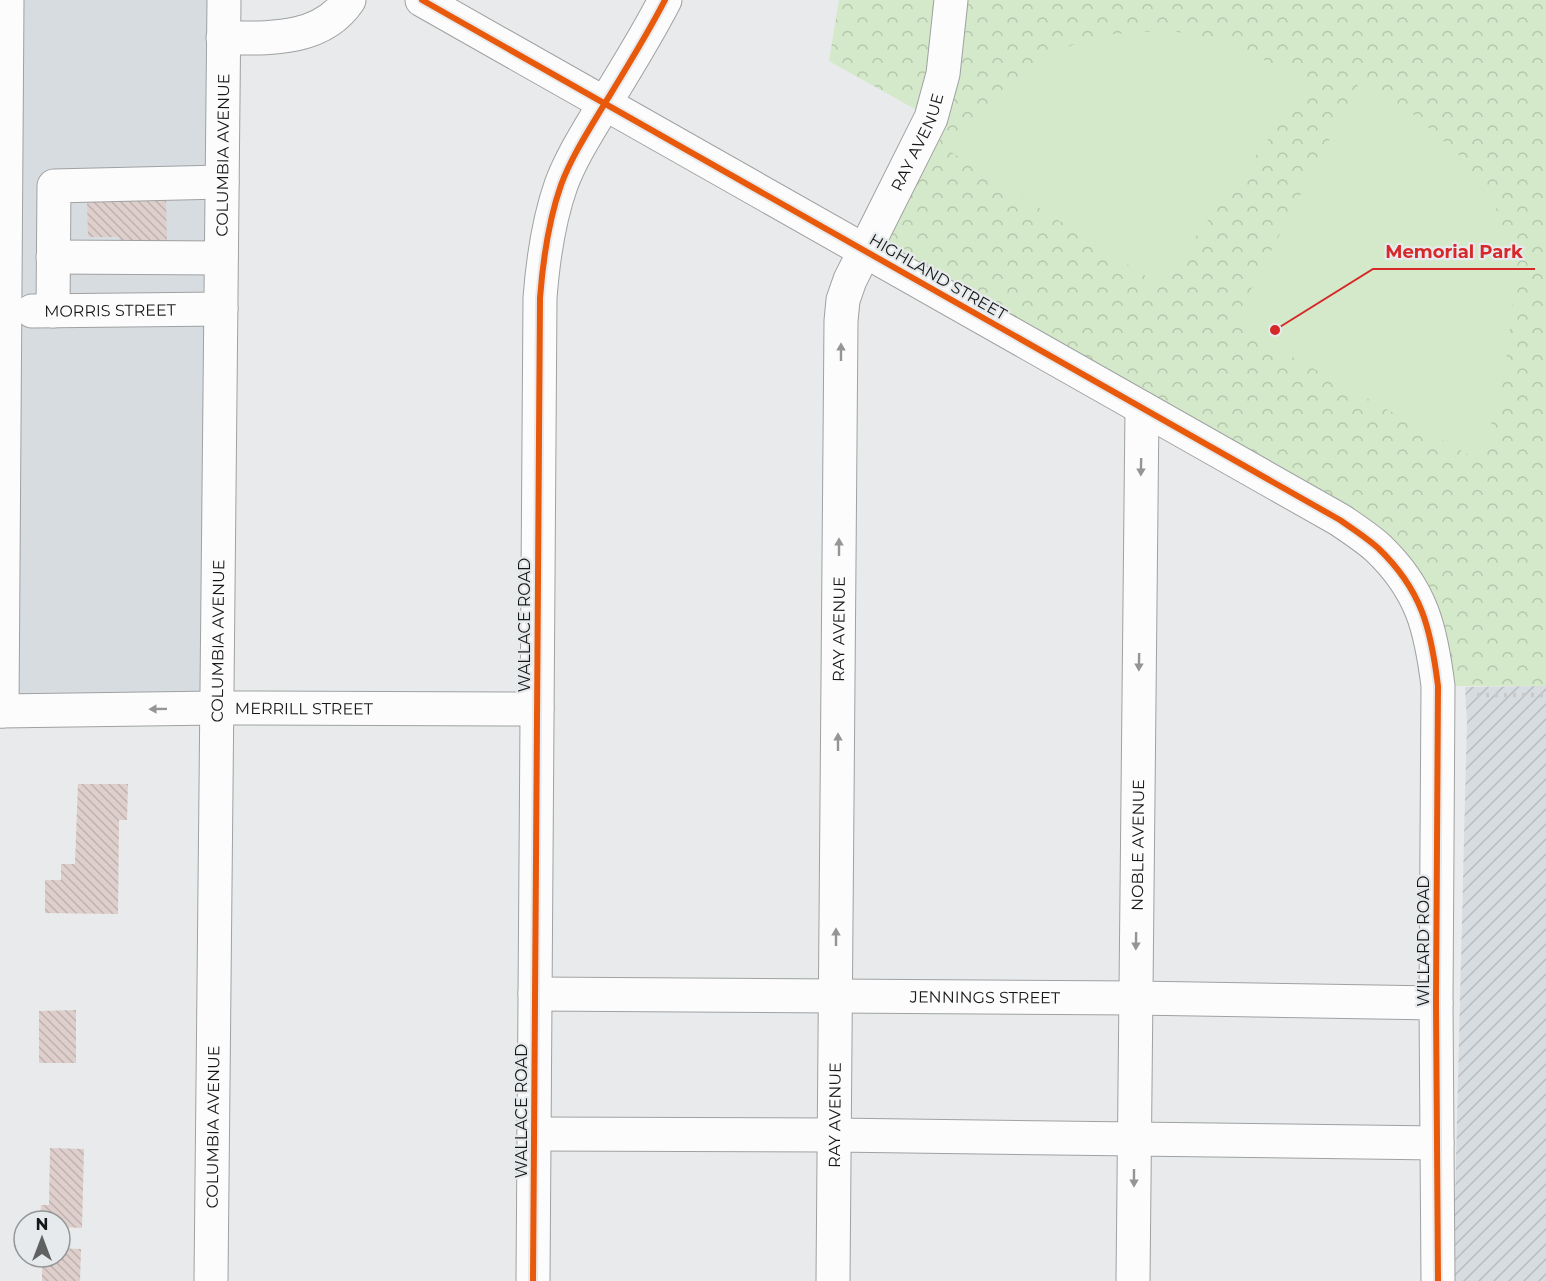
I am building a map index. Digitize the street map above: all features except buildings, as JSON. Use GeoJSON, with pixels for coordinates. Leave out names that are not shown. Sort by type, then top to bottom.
{"type":"FeatureCollection","features":[{"type":"Feature","properties":{"kind":"street"},"geometry":{"type":"LineString","coordinates":[[1,711],[3,111],[7,0]]}},
{"type":"Feature","properties":{"kind":"street","name":"COLUMBIA AVENUE"},"geometry":{"type":"LineString","coordinates":[[211,1281],[224,0]]}},
{"type":"Feature","properties":{"kind":"street"},"geometry":{"type":"LineString","coordinates":[[223,38],[282,38],[296,35],[315,28],[335,16],[349,0]]}},
{"type":"Feature","properties":{"kind":"street","name":"HIGHLAND STREET"},"geometry":{"type":"LineString","coordinates":[[422,0],[1340,520],[1377,547],[1401,572],[1420,603]]}},
{"type":"Feature","properties":{"kind":"street","name":"WALLACE ROAD"},"geometry":{"type":"LineString","coordinates":[[533,1281],[542,264],[548,226],[576,152],[648,34],[665,0]]}},
{"type":"Feature","properties":{"kind":"street","name":"RAY AVENUE"},"geometry":{"type":"LineString","coordinates":[[833,1281],[841,321],[843,300],[850,280],[932,118],[944,74],[951,0]]}},
{"type":"Feature","properties":{"kind":"street"},"geometry":{"type":"LineString","coordinates":[[53,311],[54,186],[222,182]]}},
{"type":"Feature","properties":{"kind":"street"},"geometry":{"type":"LineString","coordinates":[[53,257],[221,258]]}},
{"type":"Feature","properties":{"kind":"street","name":"MORRIS STREET"},"geometry":{"type":"LineString","coordinates":[[3,312],[221,309]]}},
{"type":"Feature","properties":{"kind":"street","name":"NOBLE AVENUE"},"geometry":{"type":"LineString","coordinates":[[1133,1281],[1142,408]]}},
{"type":"Feature","properties":{"kind":"street","name":"WILLARD ROAD"},"geometry":{"type":"LineString","coordinates":[[1420,603],[1432,642],[1438,686],[1437,1281]]}},
{"type":"Feature","properties":{"kind":"street","name":"MERRILL STREET"},"geometry":{"type":"LineString","coordinates":[[1,711],[217,708],[537,709]]}},
{"type":"Feature","properties":{"kind":"street","name":"JENNINGS STREET"},"geometry":{"type":"LineString","coordinates":[[535,994],[1135,998],[1436,1003]]}},
{"type":"Feature","properties":{"kind":"street"},"geometry":{"type":"LineString","coordinates":[[534,1134],[834,1135],[1437,1143]]}},
{"type":"Feature","properties":{"kind":"shaded area"},"geometry":{"type":"Polygon","coordinates":[[[20,0],[217,0],[212,702],[7,706],[20,0]]]}},
{"type":"Feature","properties":{"kind":"shaded area"},"geometry":{"type":"Polygon","coordinates":[[[1546,686],[1546,1281],[1453,1281],[1467,721],[1465,687],[1546,686]]]}},
{"type":"Feature","properties":{"kind":"green space"},"geometry":{"type":"Polygon","coordinates":[[[839,0],[1546,0],[1546,686],[1438,686],[1401,572],[865,251],[931,118],[829,61],[839,0]]]}},
{"type":"Feature","properties":{"kind":"green space"},"geometry":{"type":"Polygon","coordinates":[[[1171,30],[1240,48],[1310,83],[1160,285],[951,152],[962,135],[1002,90],[1046,55],[1099,35],[1171,30]]]}},
{"type":"Feature","properties":{"kind":"green space"},"geometry":{"type":"Polygon","coordinates":[[[1359,83],[1414,115],[1460,156],[1495,205],[1515,280],[1501,397],[1478,460],[1233,324],[1359,83]]]}},
{"type":"Feature","properties":{"kind":"railway"},"geometry":{"type":"LineString","coordinates":[[1477,695],[1546,695]]}},
{"type":"Feature","properties":{"kind":"cycle path"},"geometry":{"type":"LineString","coordinates":[[422,0],[1340,520],[1374,544],[1405,579],[1428,628],[1438,686],[1436,1003],[1438,1281]]}},
{"type":"Feature","properties":{"kind":"cycle path"},"geometry":{"type":"LineString","coordinates":[[533,1281],[541,283],[549,227],[565,175],[665,0]]}},
{"type":"Feature","properties":{"kind":"place","name":"Memorial Park"},"geometry":{"type":"Point","coordinates":[1275,330]}}]}
